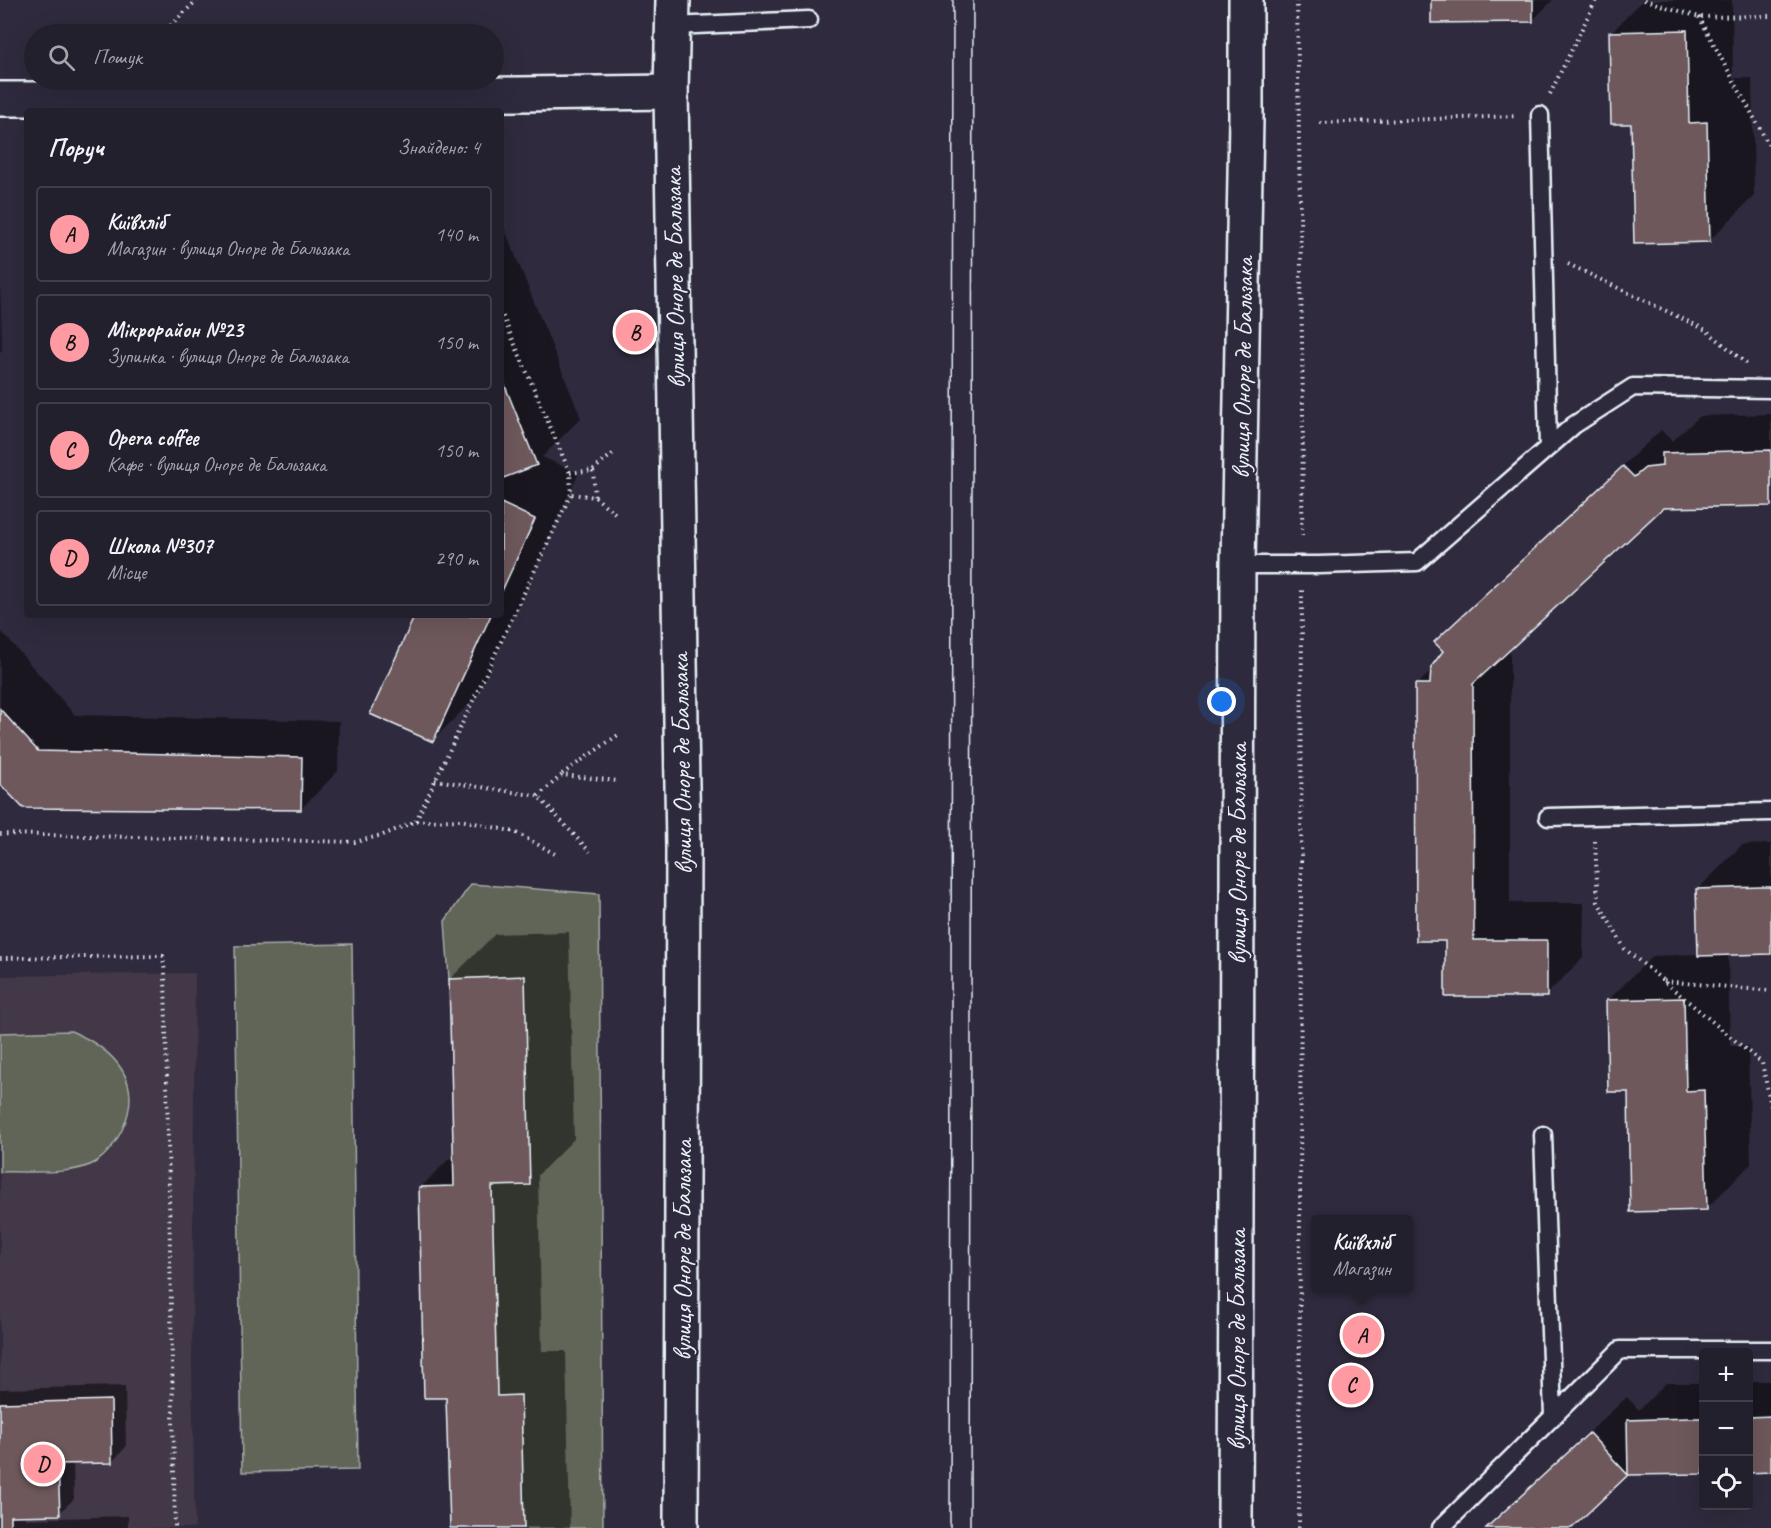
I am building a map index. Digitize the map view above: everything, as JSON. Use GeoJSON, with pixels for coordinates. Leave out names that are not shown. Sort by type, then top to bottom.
{"type":"FeatureCollection","features":[{"type":"Feature","properties":{"kind":"street","name":"вулиця Оноре де Бальзака"},"geometry":{"type":"LineString","coordinates":[[1235,1528],[1238,565],[1246,130],[1246,0]]}},
{"type":"Feature","properties":{"kind":"street","name":"вулиця Оноре де Бальзака"},"geometry":{"type":"LineString","coordinates":[[672,13],[671,92],[683,848],[681,1528]]}},
{"type":"Feature","properties":{"kind":"street"},"geometry":{"type":"LineString","coordinates":[[0,99],[671,92]]}},
{"type":"Feature","properties":{"kind":"lane"},"geometry":{"type":"LineString","coordinates":[[672,13],[809,20]]}},
{"type":"Feature","properties":{"kind":"lane"},"geometry":{"type":"LineString","coordinates":[[1540,115],[1548,447]]}},
{"type":"Feature","properties":{"kind":"lane"},"geometry":{"type":"LineString","coordinates":[[1238,565],[1302,566],[1417,562],[1574,424],[1633,387],[1771,389]]}},
{"type":"Feature","properties":{"kind":"lane"},"geometry":{"type":"LineString","coordinates":[[1548,817],[1771,812]]}},
{"type":"Feature","properties":{"kind":"lane"},"geometry":{"type":"LineString","coordinates":[[1543,1135],[1553,1416]]}},
{"type":"Feature","properties":{"kind":"lane"},"geometry":{"type":"LineString","coordinates":[[1441,1528],[1620,1350],[1771,1350]]}},
{"type":"Feature","properties":{"kind":"path"},"geometry":{"type":"LineString","coordinates":[[172,24],[197,0]]}},
{"type":"Feature","properties":{"kind":"path"},"geometry":{"type":"LineString","coordinates":[[1297,0],[1303,411],[1299,1528]]}},
{"type":"Feature","properties":{"kind":"path"},"geometry":{"type":"LineString","coordinates":[[1320,123],[1540,115],[1596,0]]}},
{"type":"Feature","properties":{"kind":"path"},"geometry":{"type":"LineString","coordinates":[[1644,0],[1699,17],[1771,16]]}},
{"type":"Feature","properties":{"kind":"path"},"geometry":{"type":"LineString","coordinates":[[1699,17],[1771,149]]}},
{"type":"Feature","properties":{"kind":"path"},"geometry":{"type":"LineString","coordinates":[[1543,253],[1706,330],[1755,371]]}},
{"type":"Feature","properties":{"kind":"path"},"geometry":{"type":"LineString","coordinates":[[416,821],[571,494],[570,473],[504,319]]}},
{"type":"Feature","properties":{"kind":"path"},"geometry":{"type":"LineString","coordinates":[[570,473],[593,470],[615,452]]}},
{"type":"Feature","properties":{"kind":"path"},"geometry":{"type":"LineString","coordinates":[[593,470],[595,497]]}},
{"type":"Feature","properties":{"kind":"path"},"geometry":{"type":"LineString","coordinates":[[571,494],[595,497],[616,514]]}},
{"type":"Feature","properties":{"kind":"path"},"geometry":{"type":"LineString","coordinates":[[538,796],[562,775],[618,735]]}},
{"type":"Feature","properties":{"kind":"path"},"geometry":{"type":"LineString","coordinates":[[562,775],[618,781]]}},
{"type":"Feature","properties":{"kind":"path"},"geometry":{"type":"LineString","coordinates":[[435,780],[538,796],[590,852]]}},
{"type":"Feature","properties":{"kind":"path"},"geometry":{"type":"LineString","coordinates":[[1594,816],[1598,902],[1625,949],[1762,1064],[1771,1106]]}},
{"type":"Feature","properties":{"kind":"path"},"geometry":{"type":"LineString","coordinates":[[0,834],[355,842],[383,835],[416,821],[461,820],[515,832],[555,854]]}},
{"type":"Feature","properties":{"kind":"path"},"geometry":{"type":"LineString","coordinates":[[0,958],[163,956],[175,1528]]}},
{"type":"Feature","properties":{"kind":"path"},"geometry":{"type":"LineString","coordinates":[[1663,981],[1771,991]]}},
{"type":"Feature","properties":{"kind":"shaded area"},"geometry":{"type":"Polygon","coordinates":[[[195,973],[192,1365],[195,1528],[0,1528],[0,976],[195,973]]]}},
{"type":"Feature","properties":{"kind":"green space"},"geometry":{"type":"Polygon","coordinates":[[[471,884],[599,894],[603,1528],[524,1528],[521,1396],[497,1396],[492,1186],[530,1185],[524,977],[449,979],[445,921],[471,884]]]}},
{"type":"Feature","properties":{"kind":"green space"},"geometry":{"type":"Polygon","coordinates":[[[352,944],[358,1470],[242,1472],[235,946],[352,944]]]}},
{"type":"Feature","properties":{"kind":"green space"},"geometry":{"type":"Polygon","coordinates":[[[71,1031],[101,1048],[122,1069],[128,1082],[130,1097],[122,1130],[104,1156],[86,1166],[63,1171],[0,1172],[0,1033],[71,1031]]]}},
{"type":"Feature","properties":{"kind":"building"},"geometry":{"type":"Polygon","coordinates":[[[1431,0],[1533,0],[1533,22],[1431,23],[1431,0]]]}},
{"type":"Feature","properties":{"kind":"building"},"geometry":{"type":"Polygon","coordinates":[[[1687,30],[1689,123],[1707,122],[1710,242],[1634,244],[1631,124],[1611,124],[1609,32],[1687,30]]]}},
{"type":"Feature","properties":{"kind":"building"},"geometry":{"type":"Polygon","coordinates":[[[504,383],[537,465],[504,478],[504,383]]]}},
{"type":"Feature","properties":{"kind":"building"},"geometry":{"type":"Polygon","coordinates":[[[1771,450],[1771,506],[1663,508],[1473,684],[1474,940],[1547,940],[1547,997],[1445,997],[1445,941],[1416,941],[1415,684],[1430,684],[1431,667],[1443,651],[1434,642],[1623,466],[1634,477],[1645,468],[1662,466],[1662,453],[1771,450]]]}},
{"type":"Feature","properties":{"kind":"building"},"geometry":{"type":"Polygon","coordinates":[[[504,504],[535,519],[504,586],[504,504]]]}},
{"type":"Feature","properties":{"kind":"building"},"geometry":{"type":"Polygon","coordinates":[[[414,618],[490,618],[433,742],[370,714],[414,618]]]}},
{"type":"Feature","properties":{"kind":"building"},"geometry":{"type":"Polygon","coordinates":[[[0,709],[38,751],[302,757],[301,810],[23,808],[0,784],[0,709]]]}},
{"type":"Feature","properties":{"kind":"building"},"geometry":{"type":"Polygon","coordinates":[[[1771,887],[1771,954],[1698,956],[1696,889],[1771,887]]]}},
{"type":"Feature","properties":{"kind":"building"},"geometry":{"type":"Polygon","coordinates":[[[525,976],[530,1185],[492,1186],[497,1396],[521,1395],[524,1528],[450,1528],[446,1398],[424,1398],[419,1187],[454,1186],[449,979],[525,976]]]}},
{"type":"Feature","properties":{"kind":"building"},"geometry":{"type":"Polygon","coordinates":[[[1684,998],[1686,1091],[1704,1090],[1707,1210],[1630,1212],[1628,1092],[1608,1092],[1606,1000],[1684,998]]]}},
{"type":"Feature","properties":{"kind":"building"},"geometry":{"type":"Polygon","coordinates":[[[111,1400],[112,1463],[58,1464],[60,1515],[10,1516],[10,1528],[0,1528],[0,1403],[111,1400]]]}},
{"type":"Feature","properties":{"kind":"building"},"geometry":{"type":"Polygon","coordinates":[[[1771,1416],[1771,1472],[1753,1473],[1753,1417],[1771,1416]]]}},
{"type":"Feature","properties":{"kind":"building"},"geometry":{"type":"Polygon","coordinates":[[[1699,1418],[1699,1474],[1628,1475],[1627,1420],[1699,1418]]]}},
{"type":"Feature","properties":{"kind":"building"},"geometry":{"type":"Polygon","coordinates":[[[1589,1433],[1628,1475],[1572,1528],[1486,1528],[1589,1433]]]}},
{"type":"Feature","properties":{"kind":"tram line"},"geometry":{"type":"LineString","coordinates":[[950,1528],[953,0]]}},
{"type":"Feature","properties":{"kind":"tram line"},"geometry":{"type":"LineString","coordinates":[[970,1528],[973,0]]}},
{"type":"Feature","properties":{"kind":"place","name":"Мікрорайон №23"},"geometry":{"type":"Point","coordinates":[635,332]}},
{"type":"Feature","properties":{"kind":"place","name":"Київхліб"},"geometry":{"type":"Point","coordinates":[1362,1335]}},
{"type":"Feature","properties":{"kind":"place","name":"Opera coffee"},"geometry":{"type":"Point","coordinates":[1351,1385]}},
{"type":"Feature","properties":{"kind":"place","name":"Школа №307"},"geometry":{"type":"Point","coordinates":[43,1464]}}]}
